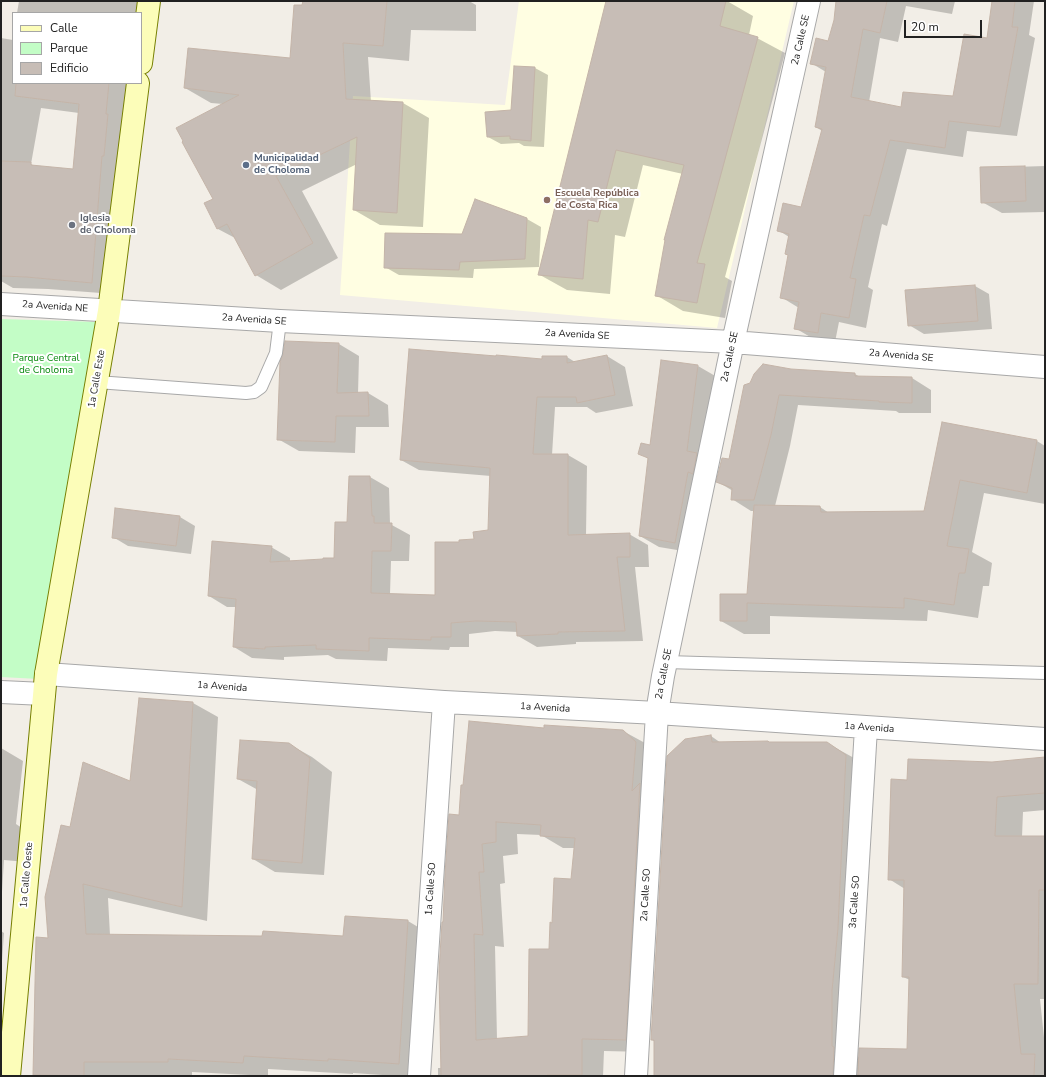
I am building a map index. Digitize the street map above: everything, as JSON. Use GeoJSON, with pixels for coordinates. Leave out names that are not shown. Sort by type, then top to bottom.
{"type":"FeatureCollection","features":[{"type":"Feature","properties":{"kind":"main road"},"geometry":{"type":"LineString","coordinates":[[142,55],[149,1]]}},
{"type":"Feature","properties":{"kind":"main road","name":"1a Calle Este"},"geometry":{"type":"LineString","coordinates":[[45,684],[109,310],[138,84]]}},
{"type":"Feature","properties":{"kind":"main road","name":"1a Calle Oeste"},"geometry":{"type":"LineString","coordinates":[[9,1076],[45,684]]}},
{"type":"Feature","properties":{"kind":"street","name":"2a Calle SE"},"geometry":{"type":"LineString","coordinates":[[657,713],[663,676],[733,342],[809,1]]}},
{"type":"Feature","properties":{"kind":"street","name":"2a Avenida NE"},"geometry":{"type":"LineString","coordinates":[[1,304],[109,310]]}},
{"type":"Feature","properties":{"kind":"street","name":"2a Avenida SE"},"geometry":{"type":"LineString","coordinates":[[109,310],[280,322],[733,342],[1045,368]]}},
{"type":"Feature","properties":{"kind":"street","name":"1a Avenida"},"geometry":{"type":"LineString","coordinates":[[1,692],[45,684],[657,713],[1045,739]]}},
{"type":"Feature","properties":{"kind":"street","name":"1a Calle SO"},"geometry":{"type":"LineString","coordinates":[[419,1076],[444,702]]}},
{"type":"Feature","properties":{"kind":"street","name":"2a Calle SO"},"geometry":{"type":"LineString","coordinates":[[636,1076],[657,713]]}},
{"type":"Feature","properties":{"kind":"street","name":"3a Calle SO"},"geometry":{"type":"LineString","coordinates":[[844,1076],[866,728]]}},
{"type":"Feature","properties":{"kind":"lane"},"geometry":{"type":"LineString","coordinates":[[97,382],[246,393],[254,392],[261,387],[276,353],[280,322]]}},
{"type":"Feature","properties":{"kind":"lane"},"geometry":{"type":"LineString","coordinates":[[666,662],[1045,673]]}},
{"type":"Feature","properties":{"kind":"shaded area","name":"Escuela República de Costa Rica"},"geometry":{"type":"Polygon","coordinates":[[[519,1],[794,1],[717,328],[340,295],[353,96],[505,105],[519,1]]]}},
{"type":"Feature","properties":{"kind":"green space","name":"Parque Central de Choloma"},"geometry":{"type":"Polygon","coordinates":[[[1,319],[99,322],[39,679],[1,677],[1,319]]]}},
{"type":"Feature","properties":{"kind":"building","name":"Municipalidad de Choloma"},"geometry":{"type":"Polygon","coordinates":[[[303,1],[387,1],[383,46],[343,43],[346,99],[403,102],[397,213],[353,210],[357,137],[276,176],[313,243],[255,276],[227,224],[217,229],[204,203],[213,199],[176,128],[239,95],[184,88],[188,48],[290,58],[294,5],[302,5],[303,1]]]}},
{"type":"Feature","properties":{"kind":"building"},"geometry":{"type":"Polygon","coordinates":[[[606,1],[726,1],[720,26],[758,37],[697,263],[705,264],[697,303],[655,296],[664,240],[684,165],[616,150],[598,222],[588,220],[583,279],[538,275],[606,1]]]}},
{"type":"Feature","properties":{"kind":"building"},"geometry":{"type":"Polygon","coordinates":[[[836,1],[887,1],[880,33],[863,29],[851,97],[901,107],[903,92],[953,96],[964,34],[987,38],[992,1],[1015,1],[1012,27],[1018,27],[1000,127],[949,121],[945,148],[890,140],[870,216],[864,215],[850,278],[856,279],[849,318],[821,313],[818,333],[794,329],[799,302],[780,298],[788,255],[785,254],[789,234],[777,231],[783,203],[801,207],[822,129],[815,127],[826,67],[810,64],[816,38],[828,41],[834,20],[836,1]]]}},
{"type":"Feature","properties":{"kind":"building"},"geometry":{"type":"Polygon","coordinates":[[[514,66],[535,67],[531,141],[510,139],[510,136],[487,137],[485,112],[511,110],[514,66]]]}},
{"type":"Feature","properties":{"kind":"building"},"geometry":{"type":"Polygon","coordinates":[[[16,84],[109,84],[106,114],[108,114],[104,156],[102,156],[92,283],[1,276],[1,161],[31,162],[31,165],[73,169],[79,104],[15,96],[16,84]]]}},
{"type":"Feature","properties":{"kind":"building"},"geometry":{"type":"Polygon","coordinates":[[[1025,166],[1026,201],[981,203],[980,167],[1025,166]]]}},
{"type":"Feature","properties":{"kind":"building"},"geometry":{"type":"Polygon","coordinates":[[[475,199],[527,218],[525,259],[460,262],[459,270],[384,268],[385,233],[462,234],[475,199]]]}},
{"type":"Feature","properties":{"kind":"building"},"geometry":{"type":"Polygon","coordinates":[[[975,285],[978,321],[908,326],[905,290],[975,285]]]}},
{"type":"Feature","properties":{"kind":"building"},"geometry":{"type":"Polygon","coordinates":[[[285,341],[339,343],[337,393],[368,392],[369,416],[336,416],[335,442],[277,440],[280,362],[285,341]]]}},
{"type":"Feature","properties":{"kind":"building"},"geometry":{"type":"Polygon","coordinates":[[[409,349],[542,359],[542,356],[567,356],[567,363],[607,355],[615,395],[577,403],[576,397],[537,397],[533,454],[568,454],[568,535],[630,533],[630,557],[617,557],[625,631],[558,632],[558,634],[517,636],[516,622],[476,621],[451,623],[451,637],[431,637],[431,640],[369,638],[369,651],[316,649],[316,645],[265,647],[265,649],[233,647],[236,599],[208,596],[212,541],[272,546],[270,562],[334,558],[335,522],[347,522],[349,476],[370,476],[372,516],[374,516],[374,523],[392,523],[391,551],[372,551],[371,593],[435,595],[435,542],[459,542],[459,540],[474,539],[473,532],[488,530],[490,468],[400,460],[409,349]]]}},
{"type":"Feature","properties":{"kind":"building"},"geometry":{"type":"Polygon","coordinates":[[[661,360],[698,365],[687,451],[697,453],[693,474],[688,472],[675,543],[639,536],[648,458],[638,454],[641,443],[650,445],[661,360]]]}},
{"type":"Feature","properties":{"kind":"building"},"geometry":{"type":"Polygon","coordinates":[[[763,364],[791,369],[855,373],[855,376],[912,377],[912,403],[779,395],[771,435],[754,500],[731,500],[732,488],[716,482],[722,458],[729,459],[744,385],[750,383],[754,374],[763,364]]]}},
{"type":"Feature","properties":{"kind":"building"},"geometry":{"type":"Polygon","coordinates":[[[942,422],[1037,440],[1027,493],[960,480],[947,546],[969,549],[965,573],[959,573],[954,605],[904,598],[904,608],[747,603],[747,621],[720,621],[720,594],[747,594],[754,505],[820,506],[821,512],[924,511],[942,422]]]}},
{"type":"Feature","properties":{"kind":"building"},"geometry":{"type":"Polygon","coordinates":[[[115,508],[180,516],[176,546],[112,538],[115,508]]]}},
{"type":"Feature","properties":{"kind":"building"},"geometry":{"type":"Polygon","coordinates":[[[139,698],[193,702],[182,907],[83,884],[86,934],[262,936],[263,931],[343,936],[345,916],[408,920],[399,1064],[328,1059],[328,1061],[244,1056],[243,1063],[168,1059],[168,1062],[84,1062],[84,1076],[33,1075],[36,937],[48,938],[45,897],[61,825],[70,827],[83,762],[130,781],[139,698]]]}},
{"type":"Feature","properties":{"kind":"building"},"geometry":{"type":"Polygon","coordinates":[[[469,721],[544,728],[544,725],[623,730],[636,742],[632,791],[640,783],[626,1040],[582,1039],[582,1075],[441,1076],[439,971],[449,814],[459,815],[461,785],[463,785],[469,721]],[[496,822],[496,842],[482,844],[484,872],[479,872],[483,935],[474,934],[476,1040],[528,1036],[529,949],[549,949],[554,878],[571,879],[575,838],[540,836],[541,825],[496,822]]]}},
{"type":"Feature","properties":{"kind":"building"},"geometry":{"type":"Polygon","coordinates":[[[711,735],[712,742],[827,742],[846,755],[838,928],[832,991],[832,1046],[834,1047],[833,1076],[654,1076],[654,1040],[651,1040],[667,756],[685,739],[711,735]]]}},
{"type":"Feature","properties":{"kind":"building"},"geometry":{"type":"Polygon","coordinates":[[[240,740],[289,743],[310,758],[302,863],[252,859],[257,781],[237,779],[240,740]]]}},
{"type":"Feature","properties":{"kind":"building"},"geometry":{"type":"Polygon","coordinates":[[[1045,757],[1045,793],[997,797],[995,836],[1045,836],[1045,890],[1039,890],[1038,984],[1014,984],[1021,1054],[1035,1054],[1034,1076],[858,1076],[859,1048],[907,1049],[909,977],[902,977],[904,880],[888,880],[891,779],[907,780],[908,759],[992,762],[1045,757]]]}},
{"type":"Feature","properties":{"kind":"place","name":"Municipalidad de Choloma"},"geometry":{"type":"Point","coordinates":[246,165]}},
{"type":"Feature","properties":{"kind":"place","name":"Escuela República de Costa Rica"},"geometry":{"type":"Point","coordinates":[547,200]}},
{"type":"Feature","properties":{"kind":"place","name":"Iglesia de Choloma"},"geometry":{"type":"Point","coordinates":[72,225]}}]}
